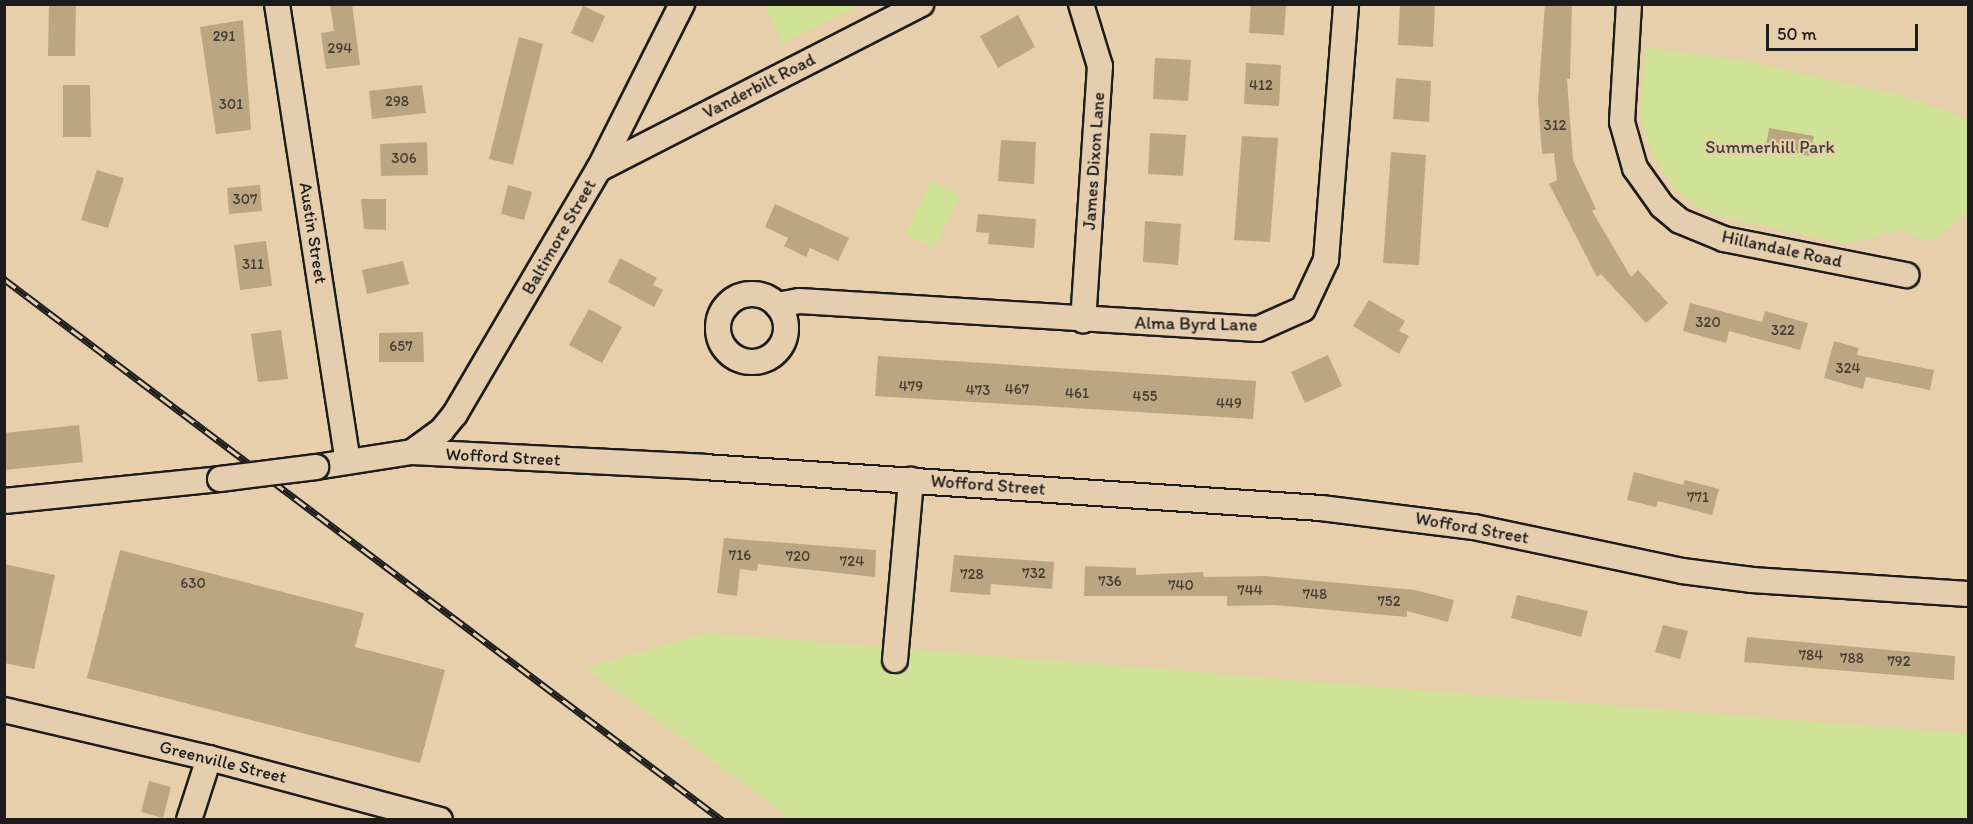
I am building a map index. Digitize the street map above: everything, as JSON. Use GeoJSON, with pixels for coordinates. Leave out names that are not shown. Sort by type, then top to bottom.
{"type":"FeatureCollection","features":[{"type":"Feature","properties":{"kind":"street","name":"Austin Street"},"geometry":{"type":"LineString","coordinates":[[277,4],[348,462]]}},
{"type":"Feature","properties":{"kind":"street","name":"Baltimore Street"},"geometry":{"type":"LineString","coordinates":[[412,452],[442,430],[455,414],[599,169],[682,4]]}},
{"type":"Feature","properties":{"kind":"street","name":"Vanderbilt Road"},"geometry":{"type":"LineString","coordinates":[[599,169],[921,4]]}},
{"type":"Feature","properties":{"kind":"street","name":"James Dixon Lane"},"geometry":{"type":"LineString","coordinates":[[1081,4],[1100,66],[1083,320]]}},
{"type":"Feature","properties":{"kind":"street","name":"Alma Byrd Lane"},"geometry":{"type":"LineString","coordinates":[[777,305],[799,301],[1258,329],[1303,309],[1326,260],[1346,4]]}},
{"type":"Feature","properties":{"kind":"street","name":"Hillandale Road"},"geometry":{"type":"LineString","coordinates":[[1629,4],[1622,122],[1635,168],[1662,206],[1680,221],[1724,239],[1906,275]]}},
{"type":"Feature","properties":{"kind":"street","name":"Wofford Street"},"geometry":{"type":"LineString","coordinates":[[4,501],[220,479],[412,452],[911,480],[1393,515],[1474,526],[1682,571],[1752,580],[1968,594]]}},
{"type":"Feature","properties":{"kind":"street"},"geometry":{"type":"LineString","coordinates":[[895,660],[911,480]]}},
{"type":"Feature","properties":{"kind":"street","name":"Greenville Street"},"geometry":{"type":"LineString","coordinates":[[4,710],[209,758],[440,819]]}},
{"type":"Feature","properties":{"kind":"street"},"geometry":{"type":"LineString","coordinates":[[189,819],[209,758]]}},
{"type":"Feature","properties":{"kind":"green space"},"geometry":{"type":"Polygon","coordinates":[[[765,5],[859,5],[782,43],[765,5]]]}},
{"type":"Feature","properties":{"kind":"green space","name":"Summerhill Park"},"geometry":{"type":"Polygon","coordinates":[[[1645,47],[1744,61],[1900,95],[1968,119],[1968,212],[1930,242],[1901,230],[1846,244],[1709,214],[1675,189],[1651,152],[1640,115],[1645,47]]]}},
{"type":"Feature","properties":{"kind":"green space"},"geometry":{"type":"Polygon","coordinates":[[[931,181],[960,196],[934,248],[905,234],[931,181]]]}},
{"type":"Feature","properties":{"kind":"green space"},"geometry":{"type":"Polygon","coordinates":[[[706,633],[1968,734],[1968,819],[791,819],[586,668],[706,633]]]}},
{"type":"Feature","properties":{"kind":"building"},"geometry":{"type":"Polygon","coordinates":[[[49,4],[76,4],[75,56],[48,56],[49,4]]]}},
{"type":"Feature","properties":{"kind":"building"},"geometry":{"type":"Polygon","coordinates":[[[330,4],[352,4],[360,65],[326,69],[321,33],[334,31],[330,4]]]}},
{"type":"Feature","properties":{"kind":"building"},"geometry":{"type":"Polygon","coordinates":[[[1251,4],[1286,4],[1284,35],[1249,33],[1251,4]]]}},
{"type":"Feature","properties":{"kind":"building"},"geometry":{"type":"Polygon","coordinates":[[[1400,4],[1435,6],[1433,47],[1398,45],[1400,4]]]}},
{"type":"Feature","properties":{"kind":"building"},"geometry":{"type":"Polygon","coordinates":[[[1545,4],[1572,4],[1570,79],[1567,79],[1573,160],[1596,209],[1592,211],[1631,277],[1638,270],[1668,303],[1646,323],[1601,274],[1597,277],[1549,184],[1557,180],[1554,153],[1542,154],[1538,100],[1545,4]]]}},
{"type":"Feature","properties":{"kind":"building"},"geometry":{"type":"Polygon","coordinates":[[[583,6],[605,16],[593,43],[571,33],[583,6]]]}},
{"type":"Feature","properties":{"kind":"building"},"geometry":{"type":"Polygon","coordinates":[[[1018,15],[1035,47],[998,68],[980,36],[1018,15]]]}},
{"type":"Feature","properties":{"kind":"building"},"geometry":{"type":"Polygon","coordinates":[[[243,20],[251,130],[216,134],[200,27],[243,20]]]}},
{"type":"Feature","properties":{"kind":"building"},"geometry":{"type":"Polygon","coordinates":[[[519,37],[543,44],[513,165],[489,159],[519,37]]]}},
{"type":"Feature","properties":{"kind":"building"},"geometry":{"type":"Polygon","coordinates":[[[1155,58],[1191,60],[1188,101],[1153,99],[1155,58]]]}},
{"type":"Feature","properties":{"kind":"building"},"geometry":{"type":"Polygon","coordinates":[[[1246,63],[1281,65],[1279,106],[1244,104],[1246,63]]]}},
{"type":"Feature","properties":{"kind":"building"},"geometry":{"type":"Polygon","coordinates":[[[1396,78],[1431,81],[1429,122],[1393,119],[1396,78]]]}},
{"type":"Feature","properties":{"kind":"building"},"geometry":{"type":"Polygon","coordinates":[[[63,85],[90,85],[91,137],[63,137],[63,85]]]}},
{"type":"Feature","properties":{"kind":"building"},"geometry":{"type":"Polygon","coordinates":[[[422,85],[426,113],[372,119],[369,91],[422,85]]]}},
{"type":"Feature","properties":{"kind":"building"},"geometry":{"type":"Polygon","coordinates":[[[1769,128],[1814,136],[1809,156],[1766,146],[1769,128]]]}},
{"type":"Feature","properties":{"kind":"building"},"geometry":{"type":"Polygon","coordinates":[[[1150,133],[1186,135],[1183,176],[1148,174],[1150,133]]]}},
{"type":"Feature","properties":{"kind":"building"},"geometry":{"type":"Polygon","coordinates":[[[1242,136],[1278,138],[1270,242],[1234,240],[1242,136]]]}},
{"type":"Feature","properties":{"kind":"building"},"geometry":{"type":"Polygon","coordinates":[[[1001,140],[1036,142],[1034,184],[998,181],[1001,140]]]}},
{"type":"Feature","properties":{"kind":"building"},"geometry":{"type":"Polygon","coordinates":[[[427,142],[428,175],[381,176],[380,144],[427,142]]]}},
{"type":"Feature","properties":{"kind":"building"},"geometry":{"type":"Polygon","coordinates":[[[1391,152],[1426,155],[1419,265],[1383,263],[1391,152]]]}},
{"type":"Feature","properties":{"kind":"building"},"geometry":{"type":"Polygon","coordinates":[[[97,170],[124,178],[108,228],[81,220],[97,170]]]}},
{"type":"Feature","properties":{"kind":"building"},"geometry":{"type":"Polygon","coordinates":[[[260,185],[262,211],[229,214],[227,188],[260,185]]]}},
{"type":"Feature","properties":{"kind":"building"},"geometry":{"type":"Polygon","coordinates":[[[508,185],[532,192],[524,220],[501,214],[508,185]]]}},
{"type":"Feature","properties":{"kind":"building"},"geometry":{"type":"Polygon","coordinates":[[[361,199],[386,199],[386,230],[364,229],[361,199]]]}},
{"type":"Feature","properties":{"kind":"building"},"geometry":{"type":"Polygon","coordinates":[[[775,204],[849,238],[838,261],[810,248],[806,257],[784,246],[788,238],[765,227],[775,204]]]}},
{"type":"Feature","properties":{"kind":"building"},"geometry":{"type":"Polygon","coordinates":[[[978,214],[1036,219],[1034,248],[988,244],[989,233],[976,232],[978,214]]]}},
{"type":"Feature","properties":{"kind":"building"},"geometry":{"type":"Polygon","coordinates":[[[1145,221],[1181,224],[1178,265],[1143,262],[1145,221]]]}},
{"type":"Feature","properties":{"kind":"building"},"geometry":{"type":"Polygon","coordinates":[[[266,241],[272,286],[240,290],[234,245],[266,241]]]}},
{"type":"Feature","properties":{"kind":"building"},"geometry":{"type":"Polygon","coordinates":[[[620,258],[657,278],[653,285],[663,290],[654,307],[608,282],[620,258]]]}},
{"type":"Feature","properties":{"kind":"building"},"geometry":{"type":"Polygon","coordinates":[[[403,261],[409,284],[367,294],[362,270],[403,261]]]}},
{"type":"Feature","properties":{"kind":"building"},"geometry":{"type":"Polygon","coordinates":[[[1369,300],[1405,321],[1399,331],[1409,336],[1399,354],[1353,326],[1369,300]]]}},
{"type":"Feature","properties":{"kind":"building"},"geometry":{"type":"Polygon","coordinates":[[[1690,303],[1762,322],[1765,311],[1808,323],[1800,350],[1729,331],[1726,343],[1683,331],[1690,303]]]}},
{"type":"Feature","properties":{"kind":"building"},"geometry":{"type":"Polygon","coordinates":[[[589,309],[622,327],[602,363],[569,345],[589,309]]]}},
{"type":"Feature","properties":{"kind":"building"},"geometry":{"type":"Polygon","coordinates":[[[281,330],[288,379],[258,382],[251,334],[281,330]]]}},
{"type":"Feature","properties":{"kind":"building"},"geometry":{"type":"Polygon","coordinates":[[[423,332],[424,362],[379,362],[379,333],[423,332]]]}},
{"type":"Feature","properties":{"kind":"building"},"geometry":{"type":"Polygon","coordinates":[[[1834,341],[1859,348],[1857,355],[1934,370],[1930,390],[1866,377],[1863,389],[1824,378],[1834,341]]]}},
{"type":"Feature","properties":{"kind":"building"},"geometry":{"type":"Polygon","coordinates":[[[1328,355],[1342,386],[1305,403],[1291,372],[1328,355]]]}},
{"type":"Feature","properties":{"kind":"building"},"geometry":{"type":"Polygon","coordinates":[[[878,356],[1256,381],[1253,419],[875,396],[878,356]]]}},
{"type":"Feature","properties":{"kind":"building"},"geometry":{"type":"Polygon","coordinates":[[[79,425],[83,462],[4,470],[4,433],[79,425]]]}},
{"type":"Feature","properties":{"kind":"building"},"geometry":{"type":"Polygon","coordinates":[[[1634,472],[1683,485],[1685,480],[1719,489],[1712,515],[1658,501],[1656,507],[1627,500],[1634,472]]]}},
{"type":"Feature","properties":{"kind":"building"},"geometry":{"type":"Polygon","coordinates":[[[724,538],[876,550],[875,577],[758,564],[757,571],[740,569],[737,596],[717,593],[724,538]]]}},
{"type":"Feature","properties":{"kind":"building"},"geometry":{"type":"Polygon","coordinates":[[[120,550],[364,613],[355,647],[445,670],[420,763],[87,678],[120,550]]]}},
{"type":"Feature","properties":{"kind":"building"},"geometry":{"type":"Polygon","coordinates":[[[954,555],[1054,562],[1052,589],[991,584],[990,595],[950,592],[954,555]]]}},
{"type":"Feature","properties":{"kind":"building"},"geometry":{"type":"Polygon","coordinates":[[[4,564],[55,575],[34,669],[4,663],[4,564]]]}},
{"type":"Feature","properties":{"kind":"building"},"geometry":{"type":"Polygon","coordinates":[[[1085,566],[1136,568],[1136,575],[1203,572],[1204,577],[1266,576],[1415,590],[1454,600],[1448,622],[1407,611],[1407,617],[1275,605],[1227,606],[1227,596],[1084,596],[1085,566]]]}},
{"type":"Feature","properties":{"kind":"building"},"geometry":{"type":"Polygon","coordinates":[[[1517,595],[1588,611],[1581,637],[1511,618],[1517,595]]]}},
{"type":"Feature","properties":{"kind":"building"},"geometry":{"type":"Polygon","coordinates":[[[1663,625],[1688,631],[1680,659],[1655,652],[1663,625]]]}},
{"type":"Feature","properties":{"kind":"building"},"geometry":{"type":"Polygon","coordinates":[[[1747,637],[1955,656],[1954,680],[1744,662],[1747,637]]]}},
{"type":"Feature","properties":{"kind":"building"},"geometry":{"type":"Polygon","coordinates":[[[149,781],[171,787],[163,818],[141,812],[149,781]]]}},
{"type":"Feature","properties":{"kind":"railway"},"geometry":{"type":"LineString","coordinates":[[4,279],[722,820]]}}]}
